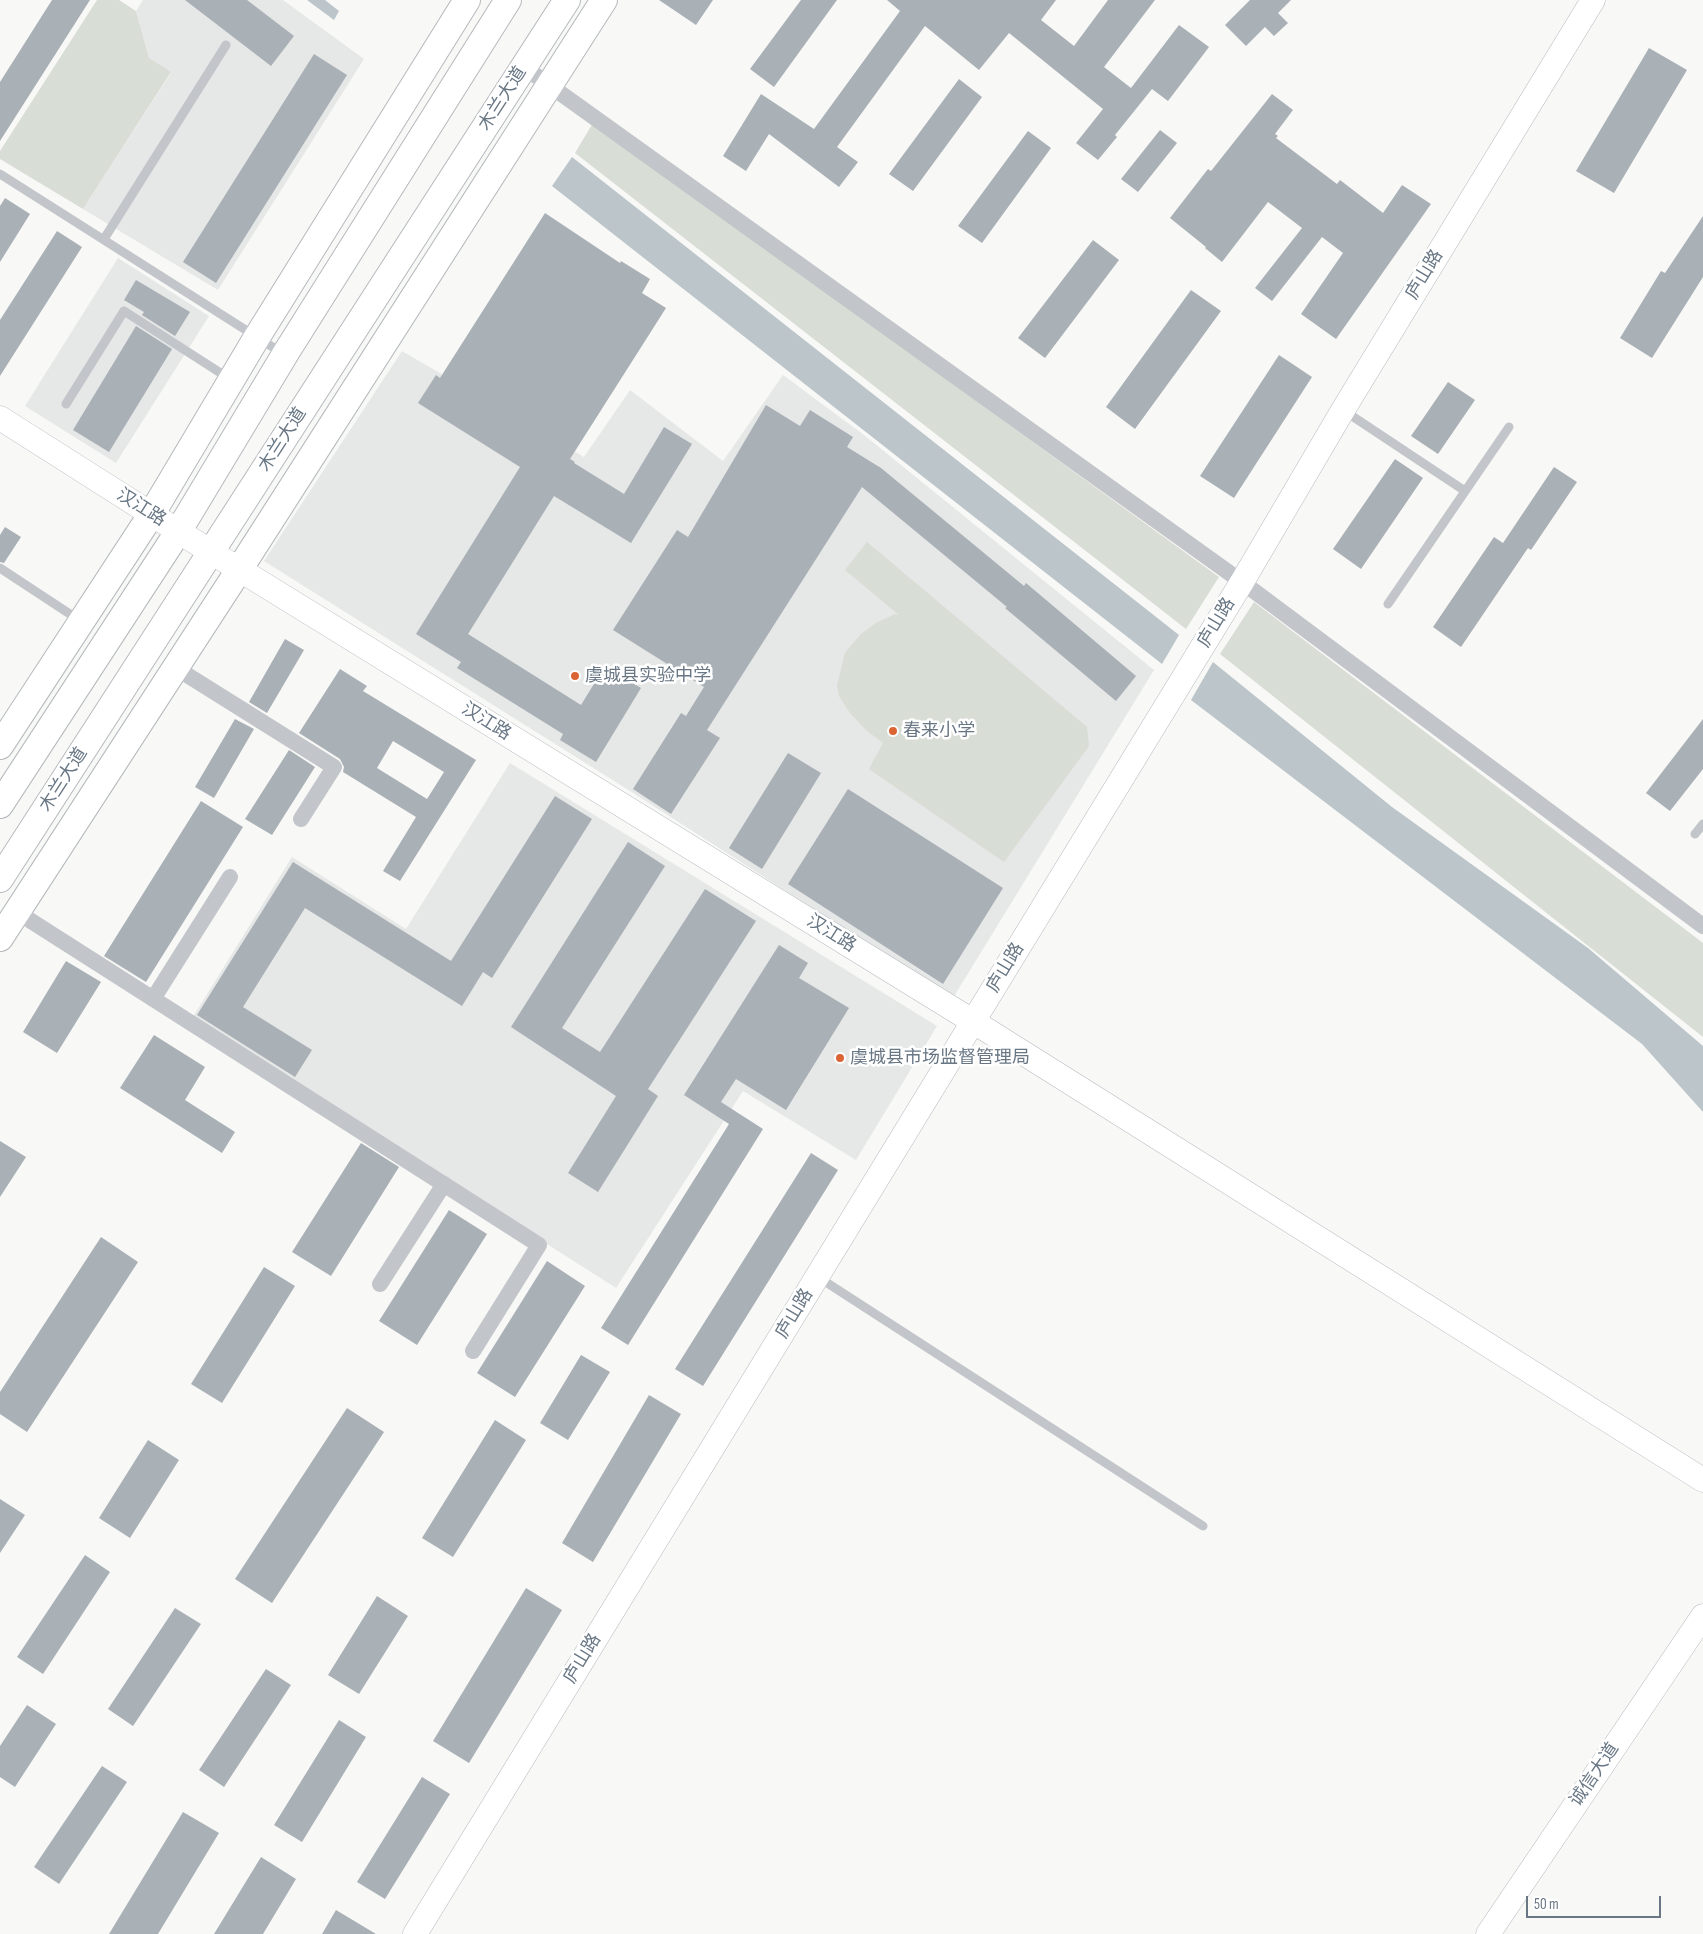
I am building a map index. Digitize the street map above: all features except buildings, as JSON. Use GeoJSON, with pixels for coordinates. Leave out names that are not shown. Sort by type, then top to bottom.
{"type":"FeatureCollection","features":[{"type":"Feature","properties":{"kind":"main road"},"geometry":{"type":"LineString","coordinates":[[0,746],[151,515],[257,337],[467,0]]}},
{"type":"Feature","properties":{"kind":"main road"},"geometry":{"type":"LineString","coordinates":[[0,806],[178,532],[285,355],[508,0]]}},
{"type":"Feature","properties":{"kind":"main road","name":"木兰大道"},"geometry":{"type":"LineString","coordinates":[[0,879],[567,0]]}},
{"type":"Feature","properties":{"kind":"main road"},"geometry":{"type":"LineString","coordinates":[[0,938],[240,570],[604,0]]}},
{"type":"Feature","properties":{"kind":"street","name":"庐山路"},"geometry":{"type":"LineString","coordinates":[[415,1934],[974,1022],[1593,0]]}},
{"type":"Feature","properties":{"kind":"street"},"geometry":{"type":"LineString","coordinates":[[524,67],[1242,582],[1703,926]]}},
{"type":"Feature","properties":{"kind":"street","name":"汉江路"},"geometry":{"type":"LineString","coordinates":[[0,418],[178,532],[974,1022],[1703,1480]]}},
{"type":"Feature","properties":{"kind":"street"},"geometry":{"type":"LineString","coordinates":[[176,668],[334,766],[301,820]]}},
{"type":"Feature","properties":{"kind":"street"},"geometry":{"type":"LineString","coordinates":[[153,999],[230,877]]}},
{"type":"Feature","properties":{"kind":"street"},"geometry":{"type":"LineString","coordinates":[[17,912],[539,1245],[473,1351]]}},
{"type":"Feature","properties":{"kind":"street"},"geometry":{"type":"LineString","coordinates":[[380,1284],[444,1184]]}},
{"type":"Feature","properties":{"kind":"street","name":"诚信大道"},"geometry":{"type":"LineString","coordinates":[[1488,1934],[1703,1616]]}},
{"type":"Feature","properties":{"kind":"lane"},"geometry":{"type":"LineString","coordinates":[[104,239],[226,45]]}},
{"type":"Feature","properties":{"kind":"lane"},"geometry":{"type":"LineString","coordinates":[[0,174],[285,355]]}},
{"type":"Feature","properties":{"kind":"lane"},"geometry":{"type":"LineString","coordinates":[[66,404],[124,311],[232,380]]}},
{"type":"Feature","properties":{"kind":"lane"},"geometry":{"type":"LineString","coordinates":[[1343,410],[1465,492]]}},
{"type":"Feature","properties":{"kind":"lane"},"geometry":{"type":"LineString","coordinates":[[1388,604],[1509,427]]}},
{"type":"Feature","properties":{"kind":"lane"},"geometry":{"type":"LineString","coordinates":[[0,568],[82,621]]}},
{"type":"Feature","properties":{"kind":"lane"},"geometry":{"type":"LineString","coordinates":[[1695,834],[1703,824]]}},
{"type":"Feature","properties":{"kind":"lane"},"geometry":{"type":"LineString","coordinates":[[817,1277],[1203,1526]]}},
{"type":"Feature","properties":{"kind":"shaded area"},"geometry":{"type":"Polygon","coordinates":[[[97,0],[119,0],[136,11],[149,58],[171,72],[83,209],[0,159],[0,151],[97,0]]]}},
{"type":"Feature","properties":{"kind":"shaded area"},"geometry":{"type":"Polygon","coordinates":[[[143,0],[283,0],[364,59],[218,290],[83,209],[171,73],[149,58],[136,11],[143,0]]]}},
{"type":"Feature","properties":{"kind":"shaded area"},"geometry":{"type":"Polygon","coordinates":[[[307,0],[325,0],[339,11],[334,20],[307,0]]]}},
{"type":"Feature","properties":{"kind":"shaded area"},"geometry":{"type":"Polygon","coordinates":[[[593,123],[1219,577],[1186,629],[575,153],[593,123]]]}},
{"type":"Feature","properties":{"kind":"shaded area"},"geometry":{"type":"Polygon","coordinates":[[[572,157],[1179,635],[1162,664],[552,186],[572,157]]]}},
{"type":"Feature","properties":{"kind":"shaded area"},"geometry":{"type":"Polygon","coordinates":[[[118,258],[209,316],[116,463],[25,406],[118,258]]]}},
{"type":"Feature","properties":{"kind":"shaded area"},"geometry":{"type":"Polygon","coordinates":[[[402,351],[584,457],[630,390],[723,461],[783,375],[864,435],[1154,670],[953,998],[630,791],[264,561],[402,351]]]}},
{"type":"Feature","properties":{"kind":"shaded area"},"geometry":{"type":"Polygon","coordinates":[[[867,542],[1087,727],[1089,746],[1004,862],[869,769],[883,743],[866,730],[850,713],[839,696],[837,685],[845,653],[861,634],[876,623],[895,614],[899,615],[845,570],[867,542]]]}},
{"type":"Feature","properties":{"kind":"shaded area"},"geometry":{"type":"Polygon","coordinates":[[[1254,602],[1703,943],[1703,1037],[1220,654],[1254,602]]]}},
{"type":"Feature","properties":{"kind":"shaded area"},"geometry":{"type":"Polygon","coordinates":[[[1213,662],[1392,807],[1588,948],[1703,1046],[1703,1112],[1642,1044],[1191,700],[1213,662]]]}},
{"type":"Feature","properties":{"kind":"shaded area"},"geometry":{"type":"Polygon","coordinates":[[[510,763],[937,1026],[856,1160],[743,1091],[616,1288],[381,1138],[191,1020],[292,857],[406,929],[510,763]]]}},
{"type":"Feature","properties":{"kind":"place","name":"虞城县实验中学"},"geometry":{"type":"Point","coordinates":[575,676]}},
{"type":"Feature","properties":{"kind":"place","name":"春来小学"},"geometry":{"type":"Point","coordinates":[893,731]}},
{"type":"Feature","properties":{"kind":"place","name":"虞城县市场监督管理局"},"geometry":{"type":"Point","coordinates":[840,1058]}}]}
